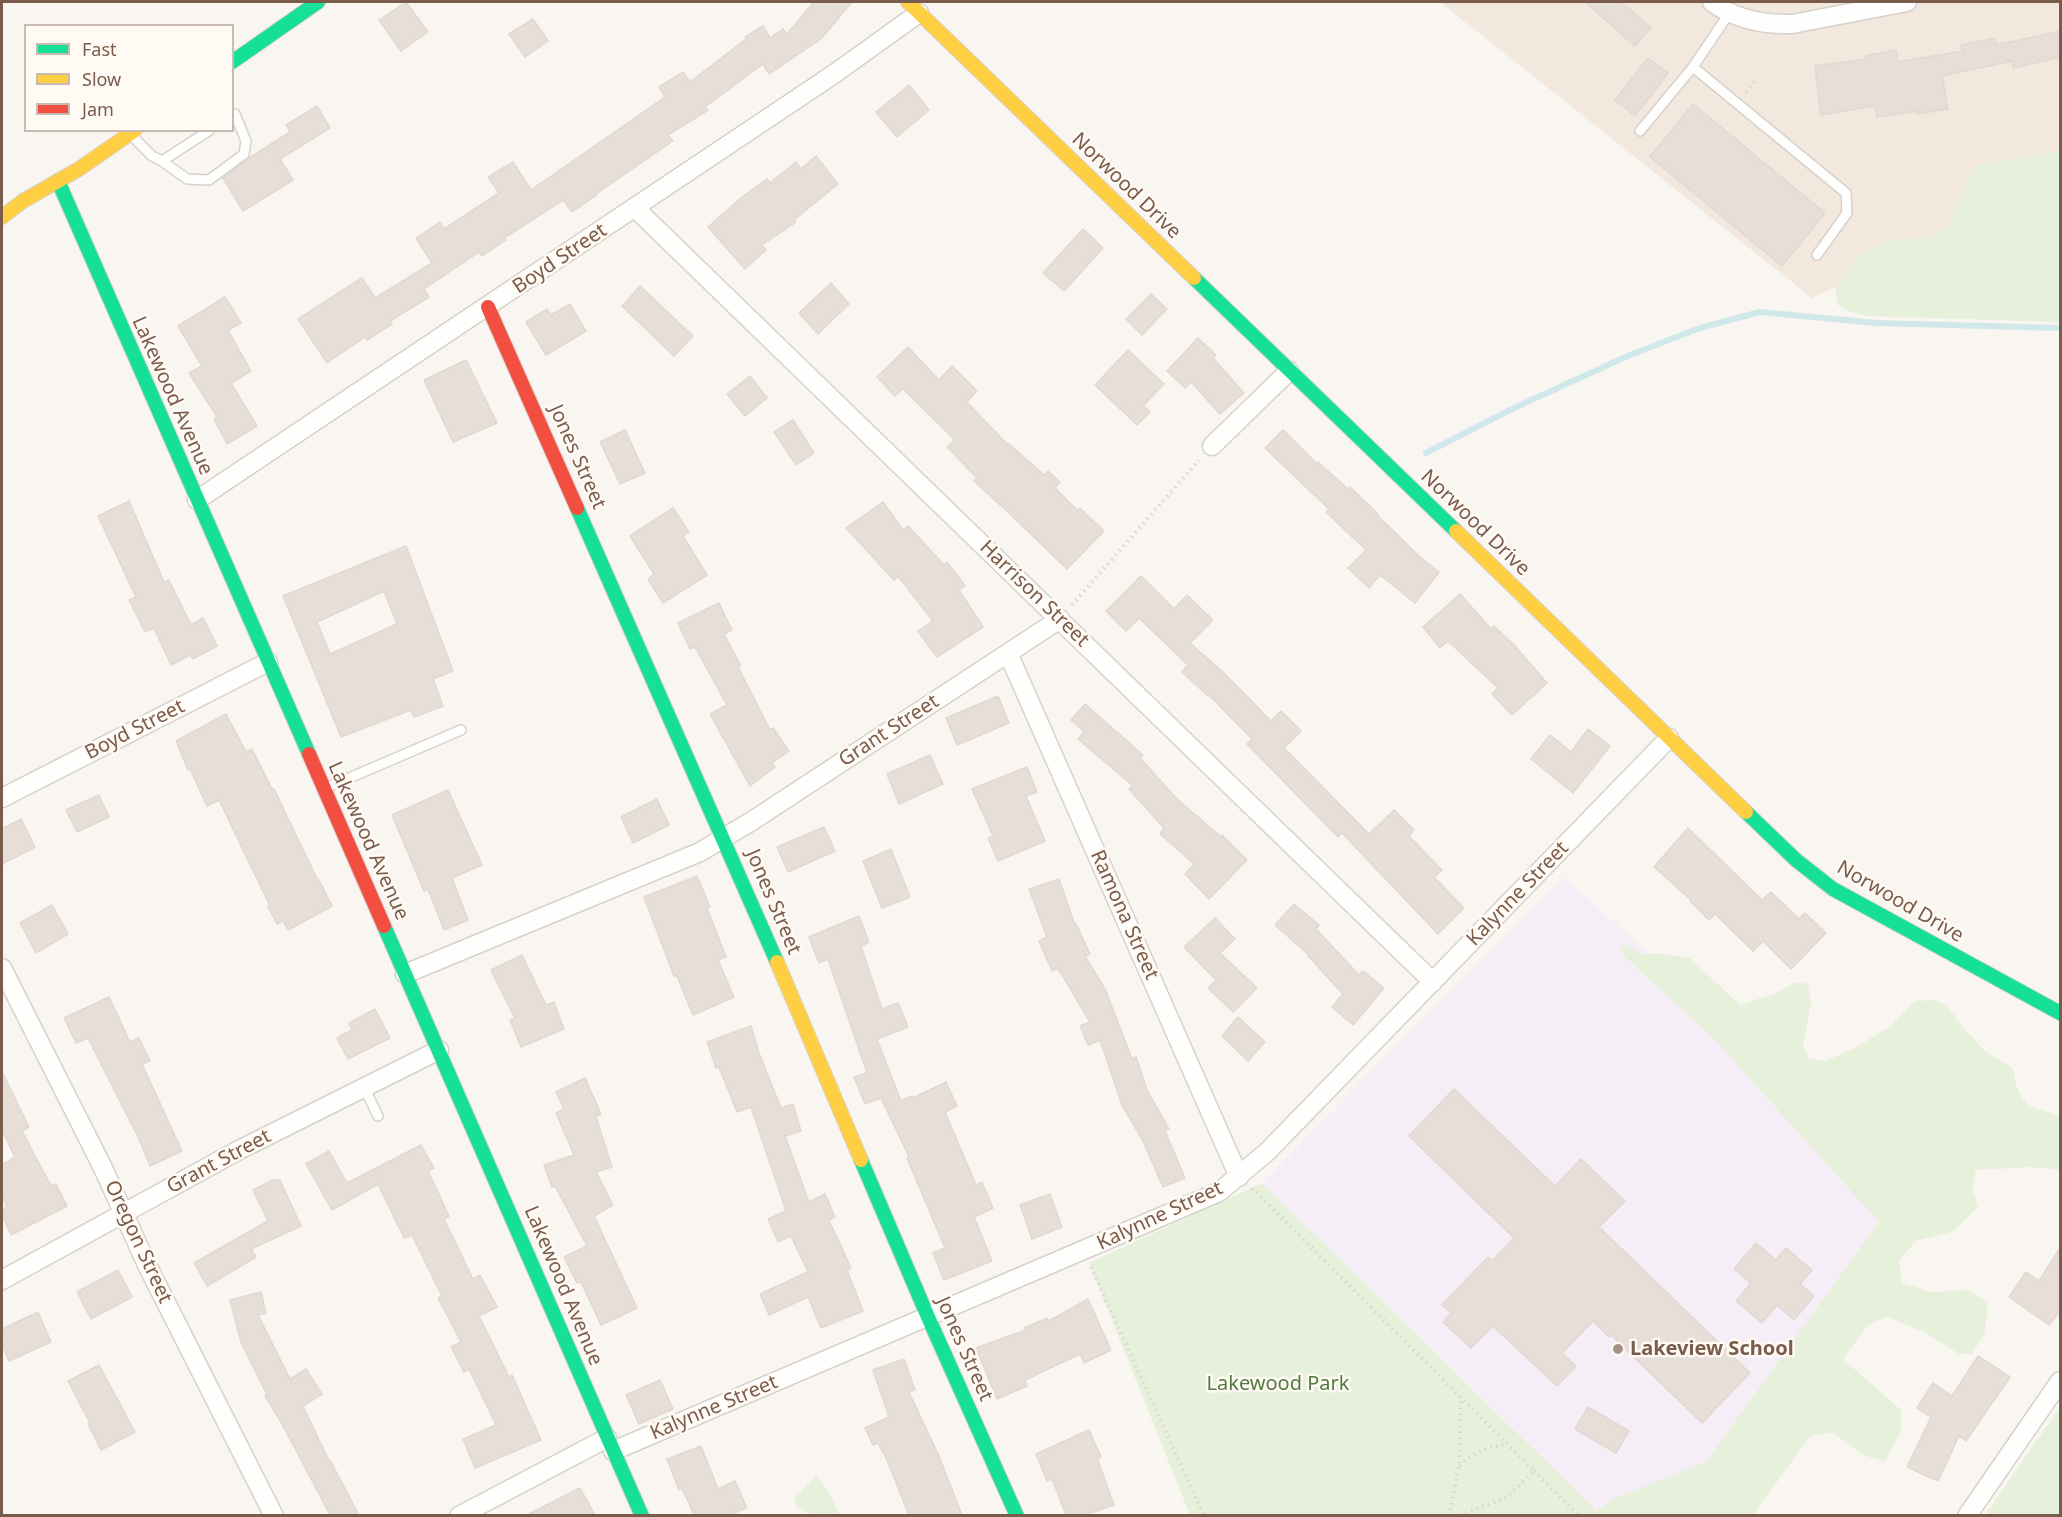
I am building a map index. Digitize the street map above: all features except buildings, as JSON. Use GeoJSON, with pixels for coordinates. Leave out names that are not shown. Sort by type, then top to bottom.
{"type":"FeatureCollection","features":[{"type":"Feature","properties":{"kind":"street"},"geometry":{"type":"LineString","coordinates":[[234,61],[318,2]]}},
{"type":"Feature","properties":{"kind":"street"},"geometry":{"type":"LineString","coordinates":[[1712,2],[1752,21],[1778,24],[1792,24],[1907,2]]}},
{"type":"Feature","properties":{"kind":"street","name":"Boyd Street"},"geometry":{"type":"LineString","coordinates":[[197,500],[834,74],[914,7]]}},
{"type":"Feature","properties":{"kind":"street","name":"Norwood Drive"},"geometry":{"type":"LineString","coordinates":[[914,7],[1796,860],[1833,889],[2061,1013]]}},
{"type":"Feature","properties":{"kind":"street"},"geometry":{"type":"LineString","coordinates":[[2,217],[132,132]]}},
{"type":"Feature","properties":{"kind":"street","name":"Lakewood Avenue"},"geometry":{"type":"LineString","coordinates":[[58,182],[642,1515]]}},
{"type":"Feature","properties":{"kind":"street","name":"Harrison Street"},"geometry":{"type":"LineString","coordinates":[[635,208],[1433,982]]}},
{"type":"Feature","properties":{"kind":"street","name":"Jones Street"},"geometry":{"type":"LineString","coordinates":[[488,307],[724,838],[928,1317],[1017,1515]]}},
{"type":"Feature","properties":{"kind":"street"},"geometry":{"type":"LineString","coordinates":[[1212,446],[1289,371]]}},
{"type":"Feature","properties":{"kind":"street","name":"Grant Street"},"geometry":{"type":"LineString","coordinates":[[405,974],[700,852],[1060,619]]}},
{"type":"Feature","properties":{"kind":"street","name":"Ramona Street"},"geometry":{"type":"LineString","coordinates":[[1008,653],[1240,1177]]}},
{"type":"Feature","properties":{"kind":"street","name":"Boyd Street"},"geometry":{"type":"LineString","coordinates":[[2,798],[268,662]]}},
{"type":"Feature","properties":{"kind":"street","name":"Kalynne Street"},"geometry":{"type":"LineString","coordinates":[[459,1515],[610,1445],[928,1317],[1219,1192],[1240,1177],[1267,1152],[1669,738]]}},
{"type":"Feature","properties":{"kind":"street","name":"Oregon Street"},"geometry":{"type":"LineString","coordinates":[[2,968],[124,1213],[148,1267],[274,1515]]}},
{"type":"Feature","properties":{"kind":"street","name":"Grant Street"},"geometry":{"type":"LineString","coordinates":[[2,1280],[239,1150],[439,1050]]}},
{"type":"Feature","properties":{"kind":"street"},"geometry":{"type":"LineString","coordinates":[[1967,1515],[2061,1381]]}},
{"type":"Feature","properties":{"kind":"lane"},"geometry":{"type":"LineString","coordinates":[[1640,131],[1693,67],[1730,12]]}},
{"type":"Feature","properties":{"kind":"lane"},"geometry":{"type":"LineString","coordinates":[[1693,67],[1846,193],[1846,213],[1817,255]]}},
{"type":"Feature","properties":{"kind":"lane"},"geometry":{"type":"LineString","coordinates":[[132,132],[152,156],[187,179],[209,180],[244,154],[246,141],[234,115]]}},
{"type":"Feature","properties":{"kind":"lane"},"geometry":{"type":"LineString","coordinates":[[162,161],[207,132]]}},
{"type":"Feature","properties":{"kind":"lane"},"geometry":{"type":"LineString","coordinates":[[324,789],[461,730]]}},
{"type":"Feature","properties":{"kind":"lane"},"geometry":{"type":"LineString","coordinates":[[364,1087],[378,1116]]}},
{"type":"Feature","properties":{"kind":"path"},"geometry":{"type":"LineString","coordinates":[[1060,619],[1212,446]]}},
{"type":"Feature","properties":{"kind":"path"},"geometry":{"type":"LineString","coordinates":[[1240,1177],[1579,1515]]}},
{"type":"Feature","properties":{"kind":"path"},"geometry":{"type":"LineString","coordinates":[[1090,1266],[1204,1515]]}},
{"type":"Feature","properties":{"kind":"path"},"geometry":{"type":"LineString","coordinates":[[1449,1515],[1459,1466],[1461,1398]]}},
{"type":"Feature","properties":{"kind":"path"},"geometry":{"type":"LineString","coordinates":[[1459,1466],[1468,1457],[1487,1447],[1507,1444]]}},
{"type":"Feature","properties":{"kind":"path"},"geometry":{"type":"LineString","coordinates":[[1459,1515],[1507,1497],[1534,1471]]}},
{"type":"Feature","properties":{"kind":"shaded area"},"geometry":{"type":"Polygon","coordinates":[[[1440,2],[2060,2],[2060,154],[1960,230],[1812,298],[1440,2]]]}},
{"type":"Feature","properties":{"kind":"shaded area","name":"Lakeview School"},"geometry":{"type":"Polygon","coordinates":[[[1563,877],[1909,1182],[1701,1516],[1602,1515],[1262,1183],[1563,877]]]}},
{"type":"Feature","properties":{"kind":"green space"},"geometry":{"type":"Polygon","coordinates":[[[2060,150],[2060,322],[1864,316],[1838,305],[1836,293],[1838,284],[1847,270],[1867,251],[1888,242],[1924,237],[1941,231],[1948,225],[1975,166],[2060,150]]]}},
{"type":"Feature","properties":{"kind":"green space","name":"Lakewood Park"},"geometry":{"type":"Polygon","coordinates":[[[1626,944],[1642,954],[1690,958],[1740,1005],[1779,992],[1795,982],[1808,984],[1811,1003],[1803,1046],[1809,1059],[1826,1061],[1862,1044],[1890,1026],[1915,1001],[1935,1000],[1947,1006],[1987,1053],[2013,1068],[2018,1090],[2028,1104],[2060,1118],[2060,1170],[2031,1167],[1976,1170],[1972,1187],[1978,1207],[1954,1231],[1916,1241],[1899,1260],[1902,1283],[1931,1292],[1967,1290],[1988,1302],[1985,1333],[1972,1354],[1959,1354],[1925,1332],[1886,1317],[1868,1325],[1843,1359],[1901,1410],[1901,1431],[1885,1462],[1861,1454],[1832,1432],[1810,1436],[1753,1515],[1190,1515],[1089,1263],[1262,1183],[1597,1511],[1612,1499],[1706,1462],[1879,1222],[1713,1038],[1624,956],[1620,948],[1626,944]]]}},
{"type":"Feature","properties":{"kind":"green space"},"geometry":{"type":"Polygon","coordinates":[[[2060,1407],[2060,1515],[1985,1515],[2060,1407]]]}},
{"type":"Feature","properties":{"kind":"green space"},"geometry":{"type":"Polygon","coordinates":[[[816,1476],[827,1489],[840,1515],[812,1514],[796,1505],[794,1499],[816,1476]]]}},
{"type":"Feature","properties":{"kind":"waterway"},"geometry":{"type":"LineString","coordinates":[[1426,453],[1516,407],[1630,355],[1700,328],[1760,312],[1876,323],[2060,328]]}},
{"type":"Feature","properties":{"kind":"traffic: fast"},"geometry":{"type":"LineString","coordinates":[[234,61],[318,2]]}},
{"type":"Feature","properties":{"kind":"traffic: fast"},"geometry":{"type":"LineString","coordinates":[[58,181],[309,754]]}},
{"type":"Feature","properties":{"kind":"traffic: fast"},"geometry":{"type":"LineString","coordinates":[[1194,278],[1456,531]]}},
{"type":"Feature","properties":{"kind":"traffic: fast"},"geometry":{"type":"LineString","coordinates":[[577,508],[777,962]]}},
{"type":"Feature","properties":{"kind":"traffic: fast"},"geometry":{"type":"LineString","coordinates":[[1746,812],[1796,860],[1833,889],[2060,1013]]}},
{"type":"Feature","properties":{"kind":"traffic: fast"},"geometry":{"type":"LineString","coordinates":[[384,926],[642,1516]]}},
{"type":"Feature","properties":{"kind":"traffic: fast"},"geometry":{"type":"LineString","coordinates":[[861,1160],[1017,1516]]}},
{"type":"Feature","properties":{"kind":"traffic: slow"},"geometry":{"type":"LineString","coordinates":[[908,2],[1194,278]]}},
{"type":"Feature","properties":{"kind":"traffic: slow"},"geometry":{"type":"LineString","coordinates":[[2,217],[23,201],[79,169],[132,132]]}},
{"type":"Feature","properties":{"kind":"traffic: slow"},"geometry":{"type":"LineString","coordinates":[[1456,531],[1746,812]]}},
{"type":"Feature","properties":{"kind":"traffic: slow"},"geometry":{"type":"LineString","coordinates":[[777,962],[861,1160]]}},
{"type":"Feature","properties":{"kind":"traffic: jam"},"geometry":{"type":"LineString","coordinates":[[488,307],[577,508]]}},
{"type":"Feature","properties":{"kind":"traffic: jam"},"geometry":{"type":"LineString","coordinates":[[309,754],[384,926]]}},
{"type":"Feature","properties":{"kind":"place","name":"Lakeview School"},"geometry":{"type":"Point","coordinates":[1618,1349]}}]}
